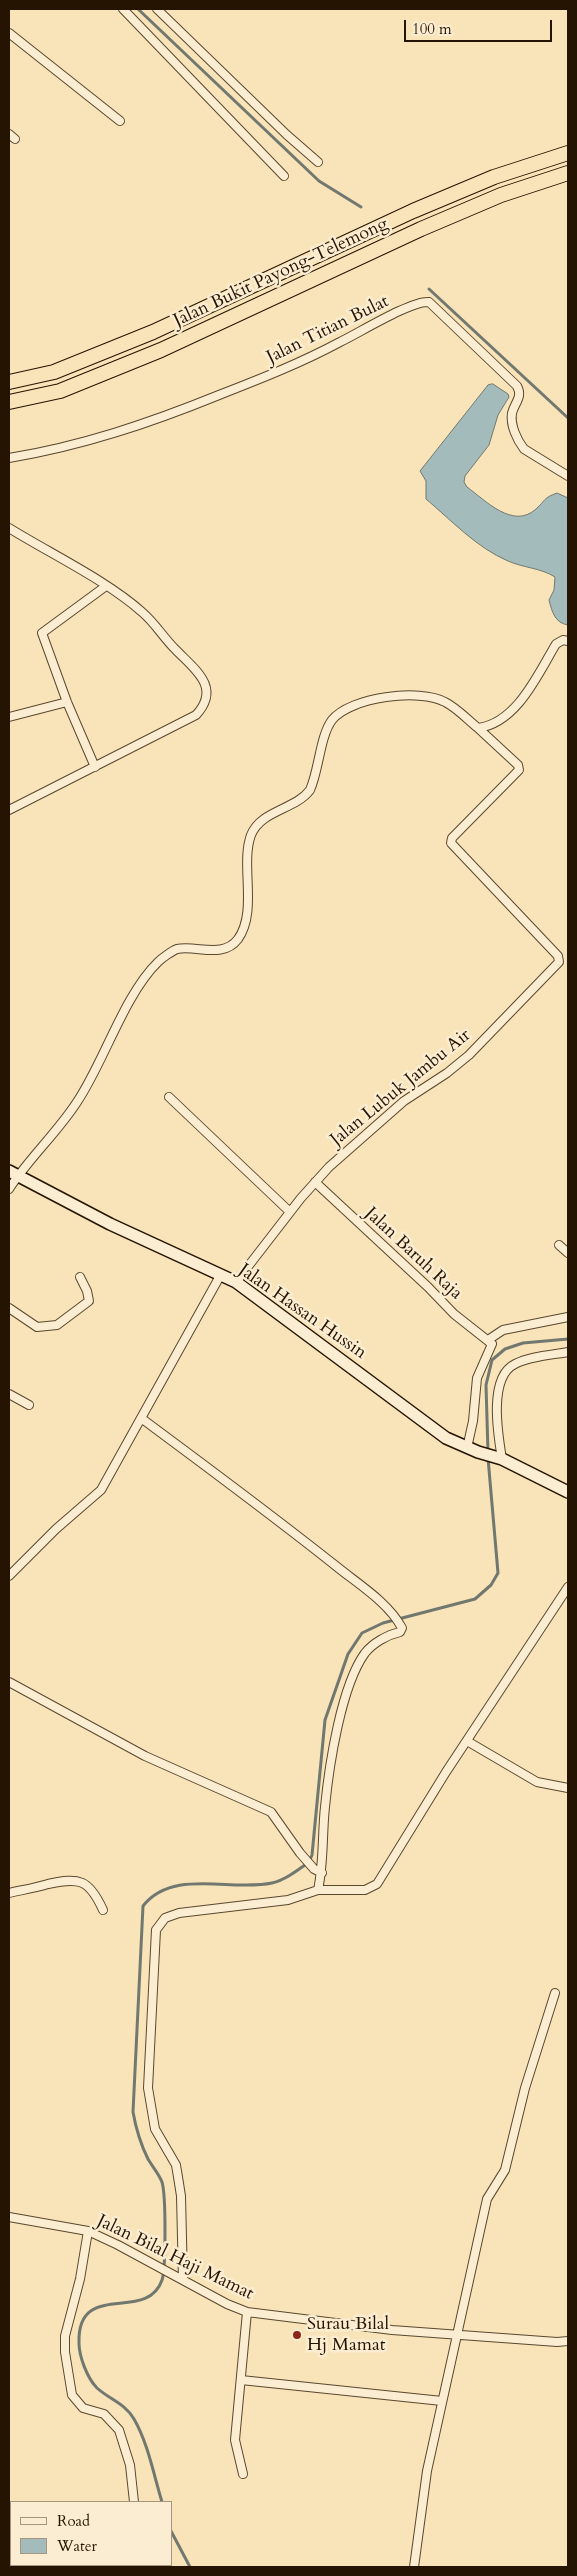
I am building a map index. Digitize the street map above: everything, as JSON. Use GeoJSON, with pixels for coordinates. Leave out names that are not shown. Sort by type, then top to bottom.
{"type":"FeatureCollection","features":[{"type":"Feature","properties":{"kind":"highway","name":"Jalan Bukit Payong-Telemong"},"geometry":{"type":"LineString","coordinates":[[9,382],[54,372],[135,339],[494,176],[568,153]]}},
{"type":"Feature","properties":{"kind":"highway","name":"Jalan Bukit Payong-Telemong"},"geometry":{"type":"LineString","coordinates":[[9,402],[60,391],[266,303],[421,229],[501,195],[568,173]]}},
{"type":"Feature","properties":{"kind":"street"},"geometry":{"type":"LineString","coordinates":[[123,9],[284,176]]}},
{"type":"Feature","properties":{"kind":"street"},"geometry":{"type":"LineString","coordinates":[[157,9],[287,135],[318,162]]}},
{"type":"Feature","properties":{"kind":"street"},"geometry":{"type":"LineString","coordinates":[[9,33],[120,121]]}},
{"type":"Feature","properties":{"kind":"street","name":"Jalan Titian Bulat"},"geometry":{"type":"LineString","coordinates":[[9,458],[48,452],[163,418],[271,375],[426,301],[430,302],[517,386],[520,398],[512,418],[519,442],[524,448],[568,476]]}},
{"type":"Feature","properties":{"kind":"street"},"geometry":{"type":"LineString","coordinates":[[9,528],[106,586],[142,612],[199,674],[204,681],[206,696],[204,704],[196,715],[9,810]]}},
{"type":"Feature","properties":{"kind":"street"},"geometry":{"type":"LineString","coordinates":[[95,767],[67,702],[42,633],[106,586]]}},
{"type":"Feature","properties":{"kind":"street"},"geometry":{"type":"LineString","coordinates":[[9,1188],[13,1174],[76,1103],[141,984],[159,962],[176,949],[221,949],[237,940],[242,932],[246,917],[251,836],[263,819],[304,796],[310,790],[328,728],[337,715],[345,710],[375,699],[419,695],[446,702],[478,728],[496,724],[514,707],[531,686],[556,644],[563,640],[568,640]]}},
{"type":"Feature","properties":{"kind":"street"},"geometry":{"type":"LineString","coordinates":[[9,717],[67,702]]}},
{"type":"Feature","properties":{"kind":"street","name":"Jalan Lubuk Jambu Air"},"geometry":{"type":"LineString","coordinates":[[236,1282],[315,1182],[404,1101],[447,1073],[468,1055],[558,964],[558,956],[451,843],[452,838],[519,770],[518,765],[478,728]]}},
{"type":"Feature","properties":{"kind":"street"},"geometry":{"type":"LineString","coordinates":[[169,1097],[290,1212]]}},
{"type":"Feature","properties":{"kind":"street","name":"Jalan Hassan Hussin"},"geometry":{"type":"LineString","coordinates":[[13,1174],[220,1276],[236,1282],[446,1438],[473,1450],[499,1458],[568,1492]]}},
{"type":"Feature","properties":{"kind":"street","name":"Jalan Baruh Raja"},"geometry":{"type":"LineString","coordinates":[[315,1182],[428,1287],[454,1314],[490,1343]]}},
{"type":"Feature","properties":{"kind":"street"},"geometry":{"type":"LineString","coordinates":[[559,1245],[568,1253]]}},
{"type":"Feature","properties":{"kind":"street"},"geometry":{"type":"LineString","coordinates":[[9,1576],[56,1529],[101,1490],[220,1276]]}},
{"type":"Feature","properties":{"kind":"street"},"geometry":{"type":"LineString","coordinates":[[9,1308],[37,1327],[57,1325],[88,1301],[87,1291],[80,1277]]}},
{"type":"Feature","properties":{"kind":"street"},"geometry":{"type":"LineString","coordinates":[[473,1450],[473,1421],[477,1378],[490,1343],[503,1330],[568,1317]]}},
{"type":"Feature","properties":{"kind":"street"},"geometry":{"type":"LineString","coordinates":[[499,1458],[497,1404],[502,1380],[508,1368],[523,1361],[568,1352]]}},
{"type":"Feature","properties":{"kind":"street"},"geometry":{"type":"LineString","coordinates":[[9,1394],[29,1405]]}},
{"type":"Feature","properties":{"kind":"street"},"geometry":{"type":"LineString","coordinates":[[141,1418],[290,1529],[391,1612],[401,1625],[401,1631],[386,1637],[366,1652],[349,1686],[337,1734],[325,1806],[322,1873],[318,1890]]}},
{"type":"Feature","properties":{"kind":"street"},"geometry":{"type":"LineString","coordinates":[[183,2280],[181,2196],[176,2166],[155,2129],[148,2088],[156,1930],[162,1921],[169,1916],[288,1900],[318,1890],[366,1890],[377,1884],[467,1741],[568,1587]]}},
{"type":"Feature","properties":{"kind":"street"},"geometry":{"type":"LineString","coordinates":[[9,1682],[146,1756],[271,1812],[300,1854],[314,1869],[322,1873]]}},
{"type":"Feature","properties":{"kind":"street"},"geometry":{"type":"LineString","coordinates":[[467,1741],[537,1782],[568,1788]]}},
{"type":"Feature","properties":{"kind":"street"},"geometry":{"type":"LineString","coordinates":[[9,1893],[69,1878],[80,1882],[95,1893],[103,1910]]}},
{"type":"Feature","properties":{"kind":"street"},"geometry":{"type":"LineString","coordinates":[[414,2567],[423,2492],[456,2335],[488,2199],[505,2170],[525,2088],[555,1993]]}},
{"type":"Feature","properties":{"kind":"street","name":"Jalan Bilal Haji Mamat"},"geometry":{"type":"LineString","coordinates":[[9,2217],[88,2231],[247,2312],[456,2335],[568,2341]]}},
{"type":"Feature","properties":{"kind":"street"},"geometry":{"type":"LineString","coordinates":[[88,2231],[80,2279],[65,2336],[65,2352],[72,2395],[83,2408],[104,2414],[119,2430],[130,2465],[134,2501]]}},
{"type":"Feature","properties":{"kind":"street"},"geometry":{"type":"LineString","coordinates":[[243,2474],[235,2440],[247,2312]]}},
{"type":"Feature","properties":{"kind":"street"},"geometry":{"type":"LineString","coordinates":[[241,2380],[442,2401]]}},
{"type":"Feature","properties":{"kind":"water"},"geometry":{"type":"Polygon","coordinates":[[[493,384],[508,394],[509,397],[498,415],[489,445],[465,476],[464,482],[467,487],[491,505],[509,515],[527,515],[547,498],[557,493],[568,498],[568,625],[557,619],[550,604],[549,600],[554,590],[555,577],[514,563],[486,549],[426,499],[426,481],[420,471],[488,385],[493,384]]]}},
{"type":"Feature","properties":{"kind":"waterway"},"geometry":{"type":"LineString","coordinates":[[138,9],[319,181],[361,207]]}},
{"type":"Feature","properties":{"kind":"waterway"},"geometry":{"type":"LineString","coordinates":[[429,289],[568,418]]}},
{"type":"Feature","properties":{"kind":"waterway"},"geometry":{"type":"LineString","coordinates":[[488,1452],[486,1385],[492,1360],[505,1349],[523,1343],[568,1339]]}},
{"type":"Feature","properties":{"kind":"waterway"},"geometry":{"type":"LineString","coordinates":[[162,2501],[139,2428],[127,2409],[93,2384],[84,2367],[79,2343],[81,2324],[89,2312],[100,2307],[142,2299],[154,2293],[162,2280],[165,2247],[162,2182],[143,2147],[133,2112],[143,1906],[155,1894],[186,1884],[256,1885],[277,1882],[309,1862],[312,1855],[325,1720],[348,1654],[362,1633],[383,1623],[475,1599],[491,1585],[498,1573],[488,1458]]}},
{"type":"Feature","properties":{"kind":"waterway"},"geometry":{"type":"LineString","coordinates":[[172,2533],[190,2567]]}},
{"type":"Feature","properties":{"kind":"place","name":"Surau Bilal Hj Mamat"},"geometry":{"type":"Point","coordinates":[297,2335]}}]}
